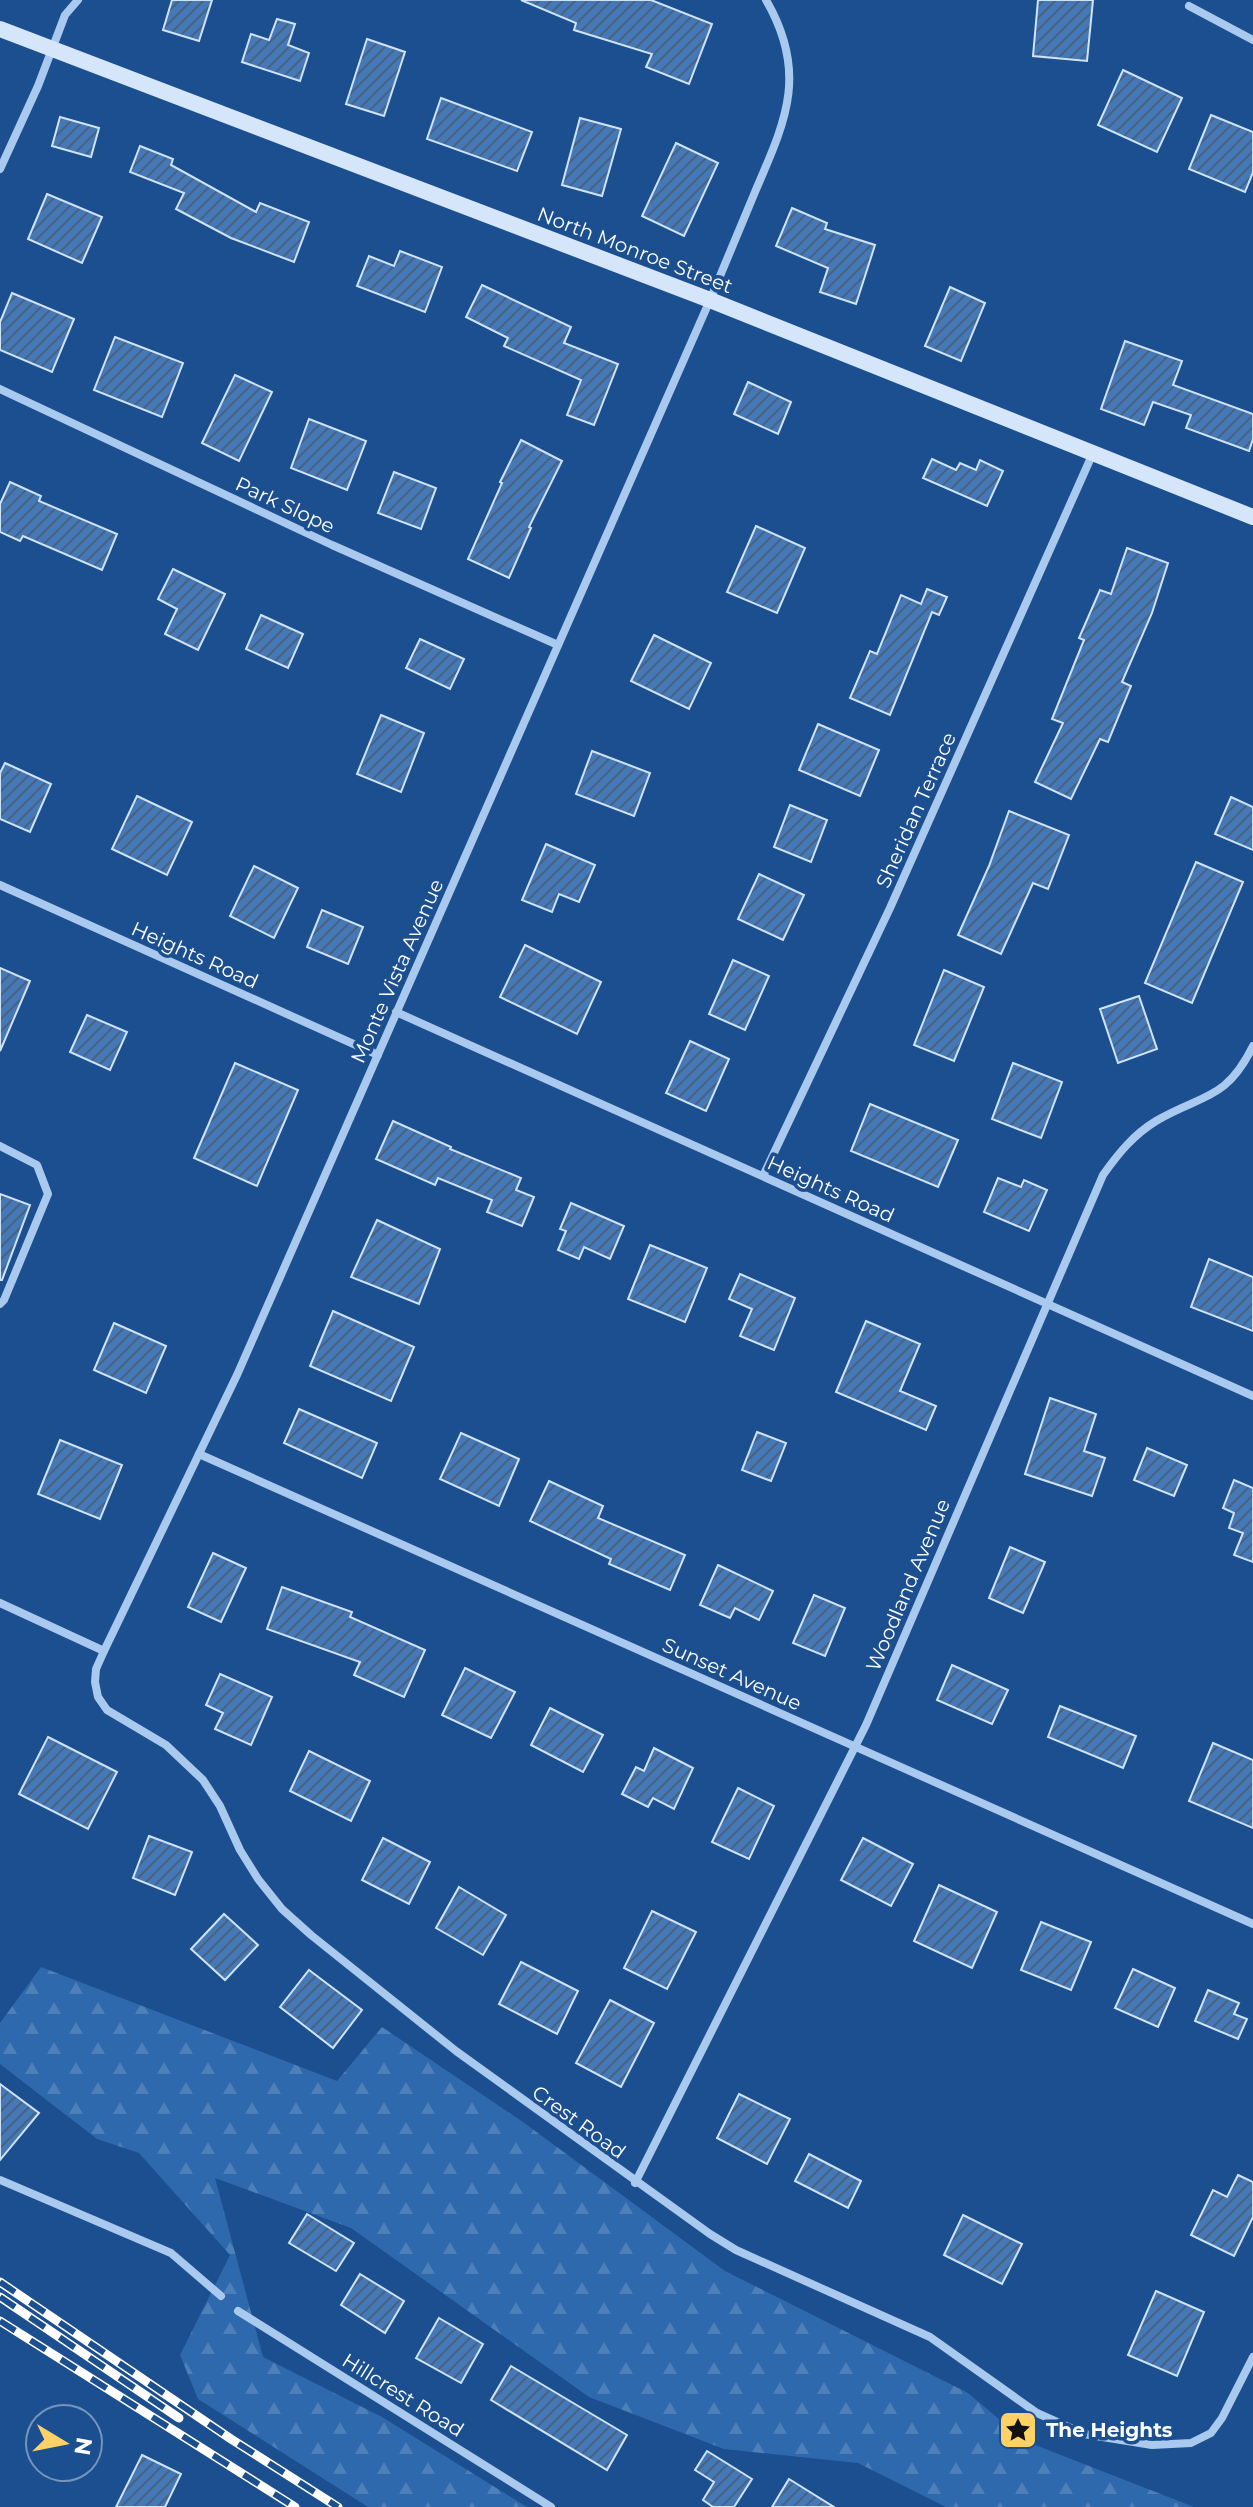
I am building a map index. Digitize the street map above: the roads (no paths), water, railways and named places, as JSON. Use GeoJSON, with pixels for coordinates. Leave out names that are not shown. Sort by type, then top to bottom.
{"type":"FeatureCollection","features":[{"type":"Feature","properties":{"kind":"main road","name":"North Monroe Street"},"geometry":{"type":"LineString","coordinates":[[0,29],[710,300],[1253,517]]}},
{"type":"Feature","properties":{"kind":"street"},"geometry":{"type":"LineString","coordinates":[[0,169],[65,15],[78,0]]}},
{"type":"Feature","properties":{"kind":"street","name":"Monte Vista Avenue"},"geometry":{"type":"LineString","coordinates":[[104,1651],[237,1375],[784,125],[790,85],[787,55],[780,29],[766,0]]}},
{"type":"Feature","properties":{"kind":"street"},"geometry":{"type":"LineString","coordinates":[[1189,6],[1253,40]]}},
{"type":"Feature","properties":{"kind":"street","name":"Park Slope"},"geometry":{"type":"LineString","coordinates":[[0,389],[332,545],[558,645]]}},
{"type":"Feature","properties":{"kind":"street","name":"Sheridan Terrace"},"geometry":{"type":"LineString","coordinates":[[763,1176],[890,908],[1093,453]]}},
{"type":"Feature","properties":{"kind":"street","name":"Heights Road"},"geometry":{"type":"LineString","coordinates":[[0,885],[378,1055]]}},
{"type":"Feature","properties":{"kind":"street","name":"Heights Road"},"geometry":{"type":"LineString","coordinates":[[396,1012],[1253,1396]]}},
{"type":"Feature","properties":{"kind":"street","name":"Woodland Avenue"},"geometry":{"type":"LineString","coordinates":[[635,2183],[855,1746],[1103,1175],[1120,1151],[1157,1120],[1217,1092],[1233,1078],[1253,1046]]}},
{"type":"Feature","properties":{"kind":"street"},"geometry":{"type":"LineString","coordinates":[[0,1146],[37,1165],[48,1194],[0,1304]]}},
{"type":"Feature","properties":{"kind":"street","name":"Sunset Avenue"},"geometry":{"type":"LineString","coordinates":[[199,1454],[1253,1924]]}},
{"type":"Feature","properties":{"kind":"street"},"geometry":{"type":"LineString","coordinates":[[0,1603],[104,1651]]}},
{"type":"Feature","properties":{"kind":"street","name":"Crest Road"},"geometry":{"type":"LineString","coordinates":[[104,1651],[96,1669],[98,1697],[107,1710],[166,1745],[203,1780],[252,1869],[282,1909],[456,2051],[635,2183],[736,2250],[930,2337],[1037,2413],[1084,2434],[1152,2445],[1191,2443],[1211,2433],[1222,2418],[1253,2357]]}},
{"type":"Feature","properties":{"kind":"street"},"geometry":{"type":"LineString","coordinates":[[0,2180],[171,2253],[221,2296]]}},
{"type":"Feature","properties":{"kind":"street","name":"Hillcrest Road"},"geometry":{"type":"LineString","coordinates":[[238,2311],[551,2507]]}},
{"type":"Feature","properties":{"kind":"railway"},"geometry":{"type":"LineString","coordinates":[[0,2282],[231,2439],[338,2507]]}},
{"type":"Feature","properties":{"kind":"railway"},"geometry":{"type":"LineString","coordinates":[[0,2297],[179,2418]]}},
{"type":"Feature","properties":{"kind":"railway"},"geometry":{"type":"LineString","coordinates":[[0,2321],[295,2507]]}},
{"type":"Feature","properties":{"kind":"place","name":"The Heights"},"geometry":{"type":"Point","coordinates":[1018,2430]}}]}
